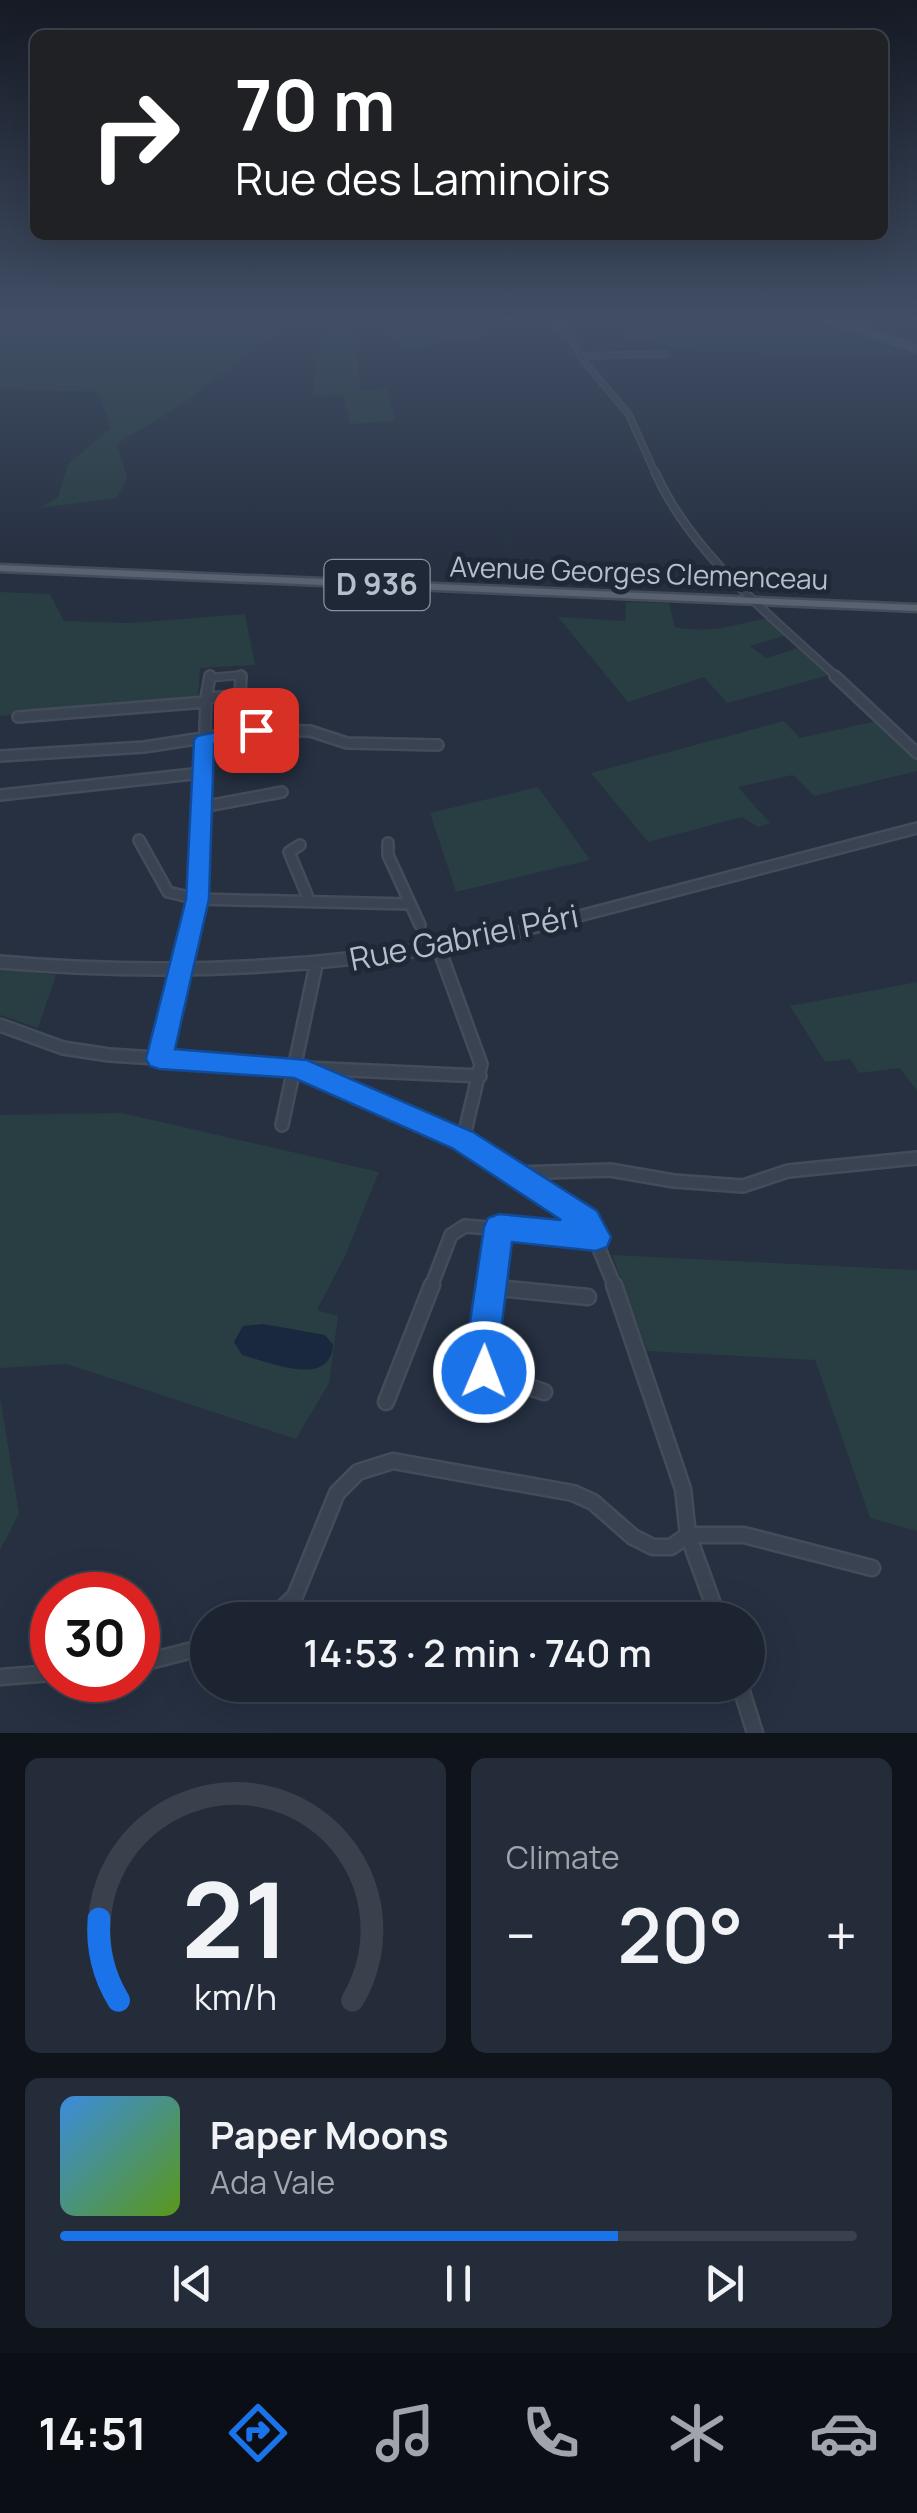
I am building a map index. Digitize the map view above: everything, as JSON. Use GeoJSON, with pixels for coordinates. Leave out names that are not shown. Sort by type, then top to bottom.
{"type":"FeatureCollection","features":[{"type":"Feature","properties":{"kind":"main road","name":"Avenue Georges Clemenceau"},"geometry":{"type":"LineString","coordinates":[[0,568],[917,608]]}},
{"type":"Feature","properties":{"kind":"street"},"geometry":{"type":"LineString","coordinates":[[617,398],[670,506],[755,601],[917,753]]}},
{"type":"Feature","properties":{"kind":"street"},"geometry":{"type":"LineString","coordinates":[[18,717],[100,712],[206,700],[240,696],[241,676],[208,676],[206,700],[202,773],[197,899],[159,1059]]}},
{"type":"Feature","properties":{"kind":"street"},"geometry":{"type":"LineString","coordinates":[[0,756],[92,752],[284,729],[310,731],[347,743],[438,745]]}},
{"type":"Feature","properties":{"kind":"street"},"geometry":{"type":"LineString","coordinates":[[0,795],[202,773]]}},
{"type":"Feature","properties":{"kind":"street"},"geometry":{"type":"LineString","coordinates":[[202,806],[282,792]]}},
{"type":"Feature","properties":{"kind":"street","name":"Rue Gabriel Péri"},"geometry":{"type":"LineString","coordinates":[[0,962],[88,970],[181,969],[316,965],[439,949],[624,906],[917,828]]}},
{"type":"Feature","properties":{"kind":"street"},"geometry":{"type":"LineString","coordinates":[[139,840],[168,892],[197,899],[409,904]]}},
{"type":"Feature","properties":{"kind":"street"},"geometry":{"type":"LineString","coordinates":[[388,843],[388,855],[420,925]]}},
{"type":"Feature","properties":{"kind":"street"},"geometry":{"type":"LineString","coordinates":[[300,845],[289,852],[309,900]]}},
{"type":"Feature","properties":{"kind":"street"},"geometry":{"type":"LineString","coordinates":[[439,949],[481,1064],[462,1140]]}},
{"type":"Feature","properties":{"kind":"street"},"geometry":{"type":"LineString","coordinates":[[282,1125],[316,965]]}},
{"type":"Feature","properties":{"kind":"street"},"geometry":{"type":"LineString","coordinates":[[0,1025],[63,1048],[159,1059],[480,1076]]}},
{"type":"Feature","properties":{"kind":"street"},"geometry":{"type":"LineString","coordinates":[[297,1067],[462,1140],[587,1220],[683,1489],[688,1535],[712,1602]]}},
{"type":"Feature","properties":{"kind":"street"},"geometry":{"type":"LineString","coordinates":[[514,1173],[610,1170],[724,1187],[743,1186],[788,1171],[917,1158]]}},
{"type":"Feature","properties":{"kind":"street"},"geometry":{"type":"LineString","coordinates":[[386,1402],[452,1234],[465,1226],[596,1237]]}},
{"type":"Feature","properties":{"kind":"street"},"geometry":{"type":"LineString","coordinates":[[499,1227],[488,1287],[484,1372],[544,1392]]}},
{"type":"Feature","properties":{"kind":"street"},"geometry":{"type":"LineString","coordinates":[[488,1287],[588,1297]]}},
{"type":"Feature","properties":{"kind":"street"},"geometry":{"type":"LineString","coordinates":[[290,1602],[337,1493],[358,1472],[393,1461],[573,1493],[592,1502],[633,1537],[653,1547],[671,1547],[688,1535],[744,1534],[872,1568]]}},
{"type":"Feature","properties":{"kind":"street"},"geometry":{"type":"LineString","coordinates":[[160,1658],[190,1651]]}},
{"type":"Feature","properties":{"kind":"street"},"geometry":{"type":"LineString","coordinates":[[0,1678],[30,1675]]}},
{"type":"Feature","properties":{"kind":"street"},"geometry":{"type":"LineString","coordinates":[[745,1702],[755,1733]]}},
{"type":"Feature","properties":{"kind":"green space"},"geometry":{"type":"Polygon","coordinates":[[[101,398],[191,398],[117,444],[127,478],[117,498],[40,508],[58,497],[68,464],[111,428],[101,398]]]}},
{"type":"Feature","properties":{"kind":"green space"},"geometry":{"type":"Polygon","coordinates":[[[345,398],[389,398],[395,421],[350,424],[345,398]]]}},
{"type":"Feature","properties":{"kind":"green space"},"geometry":{"type":"Polygon","coordinates":[[[0,592],[50,594],[64,621],[129,623],[245,614],[255,665],[200,668],[198,697],[0,716],[0,592]]]}},
{"type":"Feature","properties":{"kind":"green space"},"geometry":{"type":"Polygon","coordinates":[[[626,602],[669,603],[675,627],[688,629],[722,628],[768,618],[787,635],[750,646],[766,658],[802,647],[830,675],[727,703],[704,677],[628,702],[558,617],[625,621],[626,602]]]}},
{"type":"Feature","properties":{"kind":"green space"},"geometry":{"type":"Polygon","coordinates":[[[784,721],[800,738],[877,721],[917,758],[917,771],[814,796],[793,775],[738,787],[770,823],[758,827],[742,817],[648,842],[591,773],[784,721]]]}},
{"type":"Feature","properties":{"kind":"green space"},"geometry":{"type":"Polygon","coordinates":[[[538,787],[590,860],[456,892],[430,813],[538,787]]]}},
{"type":"Feature","properties":{"kind":"green space"},"geometry":{"type":"Polygon","coordinates":[[[0,969],[56,975],[38,1028],[0,1015],[0,969]]]}},
{"type":"Feature","properties":{"kind":"green space"},"geometry":{"type":"Polygon","coordinates":[[[917,982],[917,1091],[900,1068],[859,1073],[850,1059],[825,1062],[790,1006],[917,982]]]}},
{"type":"Feature","properties":{"kind":"green space"},"geometry":{"type":"Polygon","coordinates":[[[122,1113],[379,1172],[346,1254],[317,1310],[338,1316],[329,1383],[296,1439],[67,1364],[0,1368],[0,1115],[122,1113]]]}},
{"type":"Feature","properties":{"kind":"green space"},"geometry":{"type":"Polygon","coordinates":[[[612,1255],[917,1270],[917,1531],[870,1518],[815,1360],[647,1351],[612,1255]]]}},
{"type":"Feature","properties":{"kind":"green space"},"geometry":{"type":"Polygon","coordinates":[[[0,1396],[19,1514],[0,1550],[0,1396]]]}},
{"type":"Feature","properties":{"kind":"water"},"geometry":{"type":"Polygon","coordinates":[[[263,1324],[325,1335],[333,1345],[329,1358],[321,1366],[296,1369],[242,1355],[234,1342],[243,1326],[263,1324]]]}},
{"type":"Feature","properties":{"kind":"route"},"geometry":{"type":"LineString","coordinates":[[256,730],[204,740],[197,899],[159,1059],[297,1067],[426,1121],[587,1220],[596,1237],[499,1227],[488,1287],[484,1372]]}}]}
